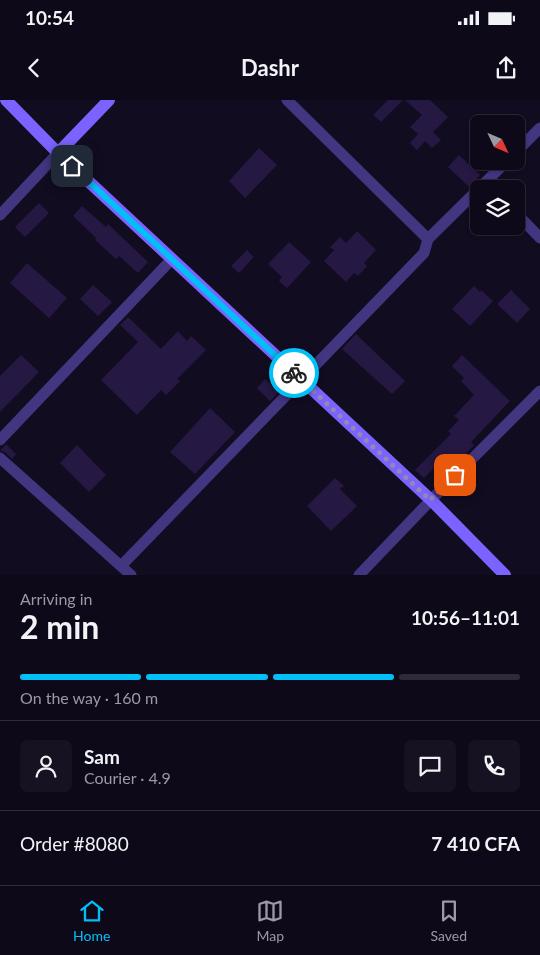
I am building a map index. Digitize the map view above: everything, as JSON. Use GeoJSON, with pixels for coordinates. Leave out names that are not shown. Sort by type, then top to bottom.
{"type":"FeatureCollection","features":[{"type":"Feature","properties":{"kind":"street"},"geometry":{"type":"LineString","coordinates":[[6,100],[58,153],[430,500],[505,575]]}},
{"type":"Feature","properties":{"kind":"street"},"geometry":{"type":"LineString","coordinates":[[0,215],[109,100]]}},
{"type":"Feature","properties":{"kind":"street"},"geometry":{"type":"LineString","coordinates":[[287,100],[428,239]]}},
{"type":"Feature","properties":{"kind":"street"},"geometry":{"type":"LineString","coordinates":[[525,143],[540,128]]}},
{"type":"Feature","properties":{"kind":"street"},"geometry":{"type":"LineString","coordinates":[[121,566],[424,253],[428,239],[470,202]]}},
{"type":"Feature","properties":{"kind":"street"},"geometry":{"type":"LineString","coordinates":[[525,222],[540,238]]}},
{"type":"Feature","properties":{"kind":"street"},"geometry":{"type":"LineString","coordinates":[[0,440],[172,259]]}},
{"type":"Feature","properties":{"kind":"street"},"geometry":{"type":"LineString","coordinates":[[359,575],[430,500],[540,391]]}},
{"type":"Feature","properties":{"kind":"street"},"geometry":{"type":"LineString","coordinates":[[0,458],[131,575]]}},
{"type":"Feature","properties":{"kind":"building"},"geometry":{"type":"Polygon","coordinates":[[[388,100],[403,100],[381,122],[373,115],[388,100]]]}},
{"type":"Feature","properties":{"kind":"building"},"geometry":{"type":"Polygon","coordinates":[[[405,100],[430,100],[448,117],[433,132],[441,140],[432,148],[425,141],[417,150],[410,143],[418,134],[410,127],[422,115],[405,100]]]}},
{"type":"Feature","properties":{"kind":"building"},"geometry":{"type":"Polygon","coordinates":[[[259,148],[277,165],[245,198],[229,181],[259,148]]]}},
{"type":"Feature","properties":{"kind":"building"},"geometry":{"type":"Polygon","coordinates":[[[459,155],[470,165],[470,170],[475,170],[480,175],[475,180],[470,180],[469,187],[448,167],[459,155]]]}},
{"type":"Feature","properties":{"kind":"building"},"geometry":{"type":"Polygon","coordinates":[[[39,203],[49,213],[25,237],[15,227],[39,203]]]}},
{"type":"Feature","properties":{"kind":"building"},"geometry":{"type":"Polygon","coordinates":[[[82,206],[106,227],[108,224],[148,262],[138,273],[119,256],[116,259],[73,216],[82,206]]]}},
{"type":"Feature","properties":{"kind":"building"},"geometry":{"type":"Polygon","coordinates":[[[357,231],[376,250],[364,263],[367,266],[358,276],[354,273],[346,282],[324,261],[334,250],[330,247],[340,237],[346,243],[357,231]]]}},
{"type":"Feature","properties":{"kind":"building"},"geometry":{"type":"Polygon","coordinates":[[[289,242],[311,262],[287,288],[279,281],[282,277],[268,264],[289,242]]]}},
{"type":"Feature","properties":{"kind":"building"},"geometry":{"type":"Polygon","coordinates":[[[247,250],[254,257],[239,273],[231,266],[247,250]]]}},
{"type":"Feature","properties":{"kind":"building"},"geometry":{"type":"Polygon","coordinates":[[[27,263],[67,298],[49,318],[10,283],[27,263]]]}},
{"type":"Feature","properties":{"kind":"building"},"geometry":{"type":"Polygon","coordinates":[[[93,285],[112,302],[98,316],[80,299],[93,285]]]}},
{"type":"Feature","properties":{"kind":"building"},"geometry":{"type":"Polygon","coordinates":[[[474,286],[493,301],[470,326],[452,309],[474,286]]]}},
{"type":"Feature","properties":{"kind":"building"},"geometry":{"type":"Polygon","coordinates":[[[511,290],[530,309],[517,323],[497,304],[511,290]]]}},
{"type":"Feature","properties":{"kind":"building"},"geometry":{"type":"Polygon","coordinates":[[[128,317],[161,349],[178,331],[187,341],[191,336],[206,350],[177,379],[180,381],[166,395],[161,390],[137,415],[101,380],[138,342],[120,325],[128,317]]]}},
{"type":"Feature","properties":{"kind":"building"},"geometry":{"type":"Polygon","coordinates":[[[356,334],[405,381],[392,394],[342,349],[356,334]]]}},
{"type":"Feature","properties":{"kind":"building"},"geometry":{"type":"Polygon","coordinates":[[[21,355],[39,372],[0,412],[0,376],[21,355]]]}},
{"type":"Feature","properties":{"kind":"building"},"geometry":{"type":"Polygon","coordinates":[[[462,355],[510,401],[471,442],[474,445],[458,463],[452,457],[444,466],[440,462],[424,478],[415,470],[451,434],[448,431],[459,420],[454,416],[474,395],[461,381],[464,378],[452,366],[462,355]]]}},
{"type":"Feature","properties":{"kind":"building"},"geometry":{"type":"Polygon","coordinates":[[[265,379],[279,392],[270,401],[257,388],[265,379]]]}},
{"type":"Feature","properties":{"kind":"building"},"geometry":{"type":"Polygon","coordinates":[[[210,408],[235,432],[195,474],[170,452],[210,408]]]}},
{"type":"Feature","properties":{"kind":"building"},"geometry":{"type":"Polygon","coordinates":[[[6,444],[16,454],[12,459],[5,452],[0,451],[6,444]]]}},
{"type":"Feature","properties":{"kind":"building"},"geometry":{"type":"Polygon","coordinates":[[[77,445],[106,475],[89,492],[60,463],[77,445]]]}},
{"type":"Feature","properties":{"kind":"building"},"geometry":{"type":"Polygon","coordinates":[[[335,478],[344,486],[340,489],[357,506],[331,531],[307,506],[335,478]]]}},
{"type":"Feature","properties":{"kind":"way so far"},"geometry":{"type":"LineString","coordinates":[[294,373],[430,500],[455,475]]}},
{"type":"Feature","properties":{"kind":"route"},"geometry":{"type":"LineString","coordinates":[[72,166],[294,373]]}}]}
